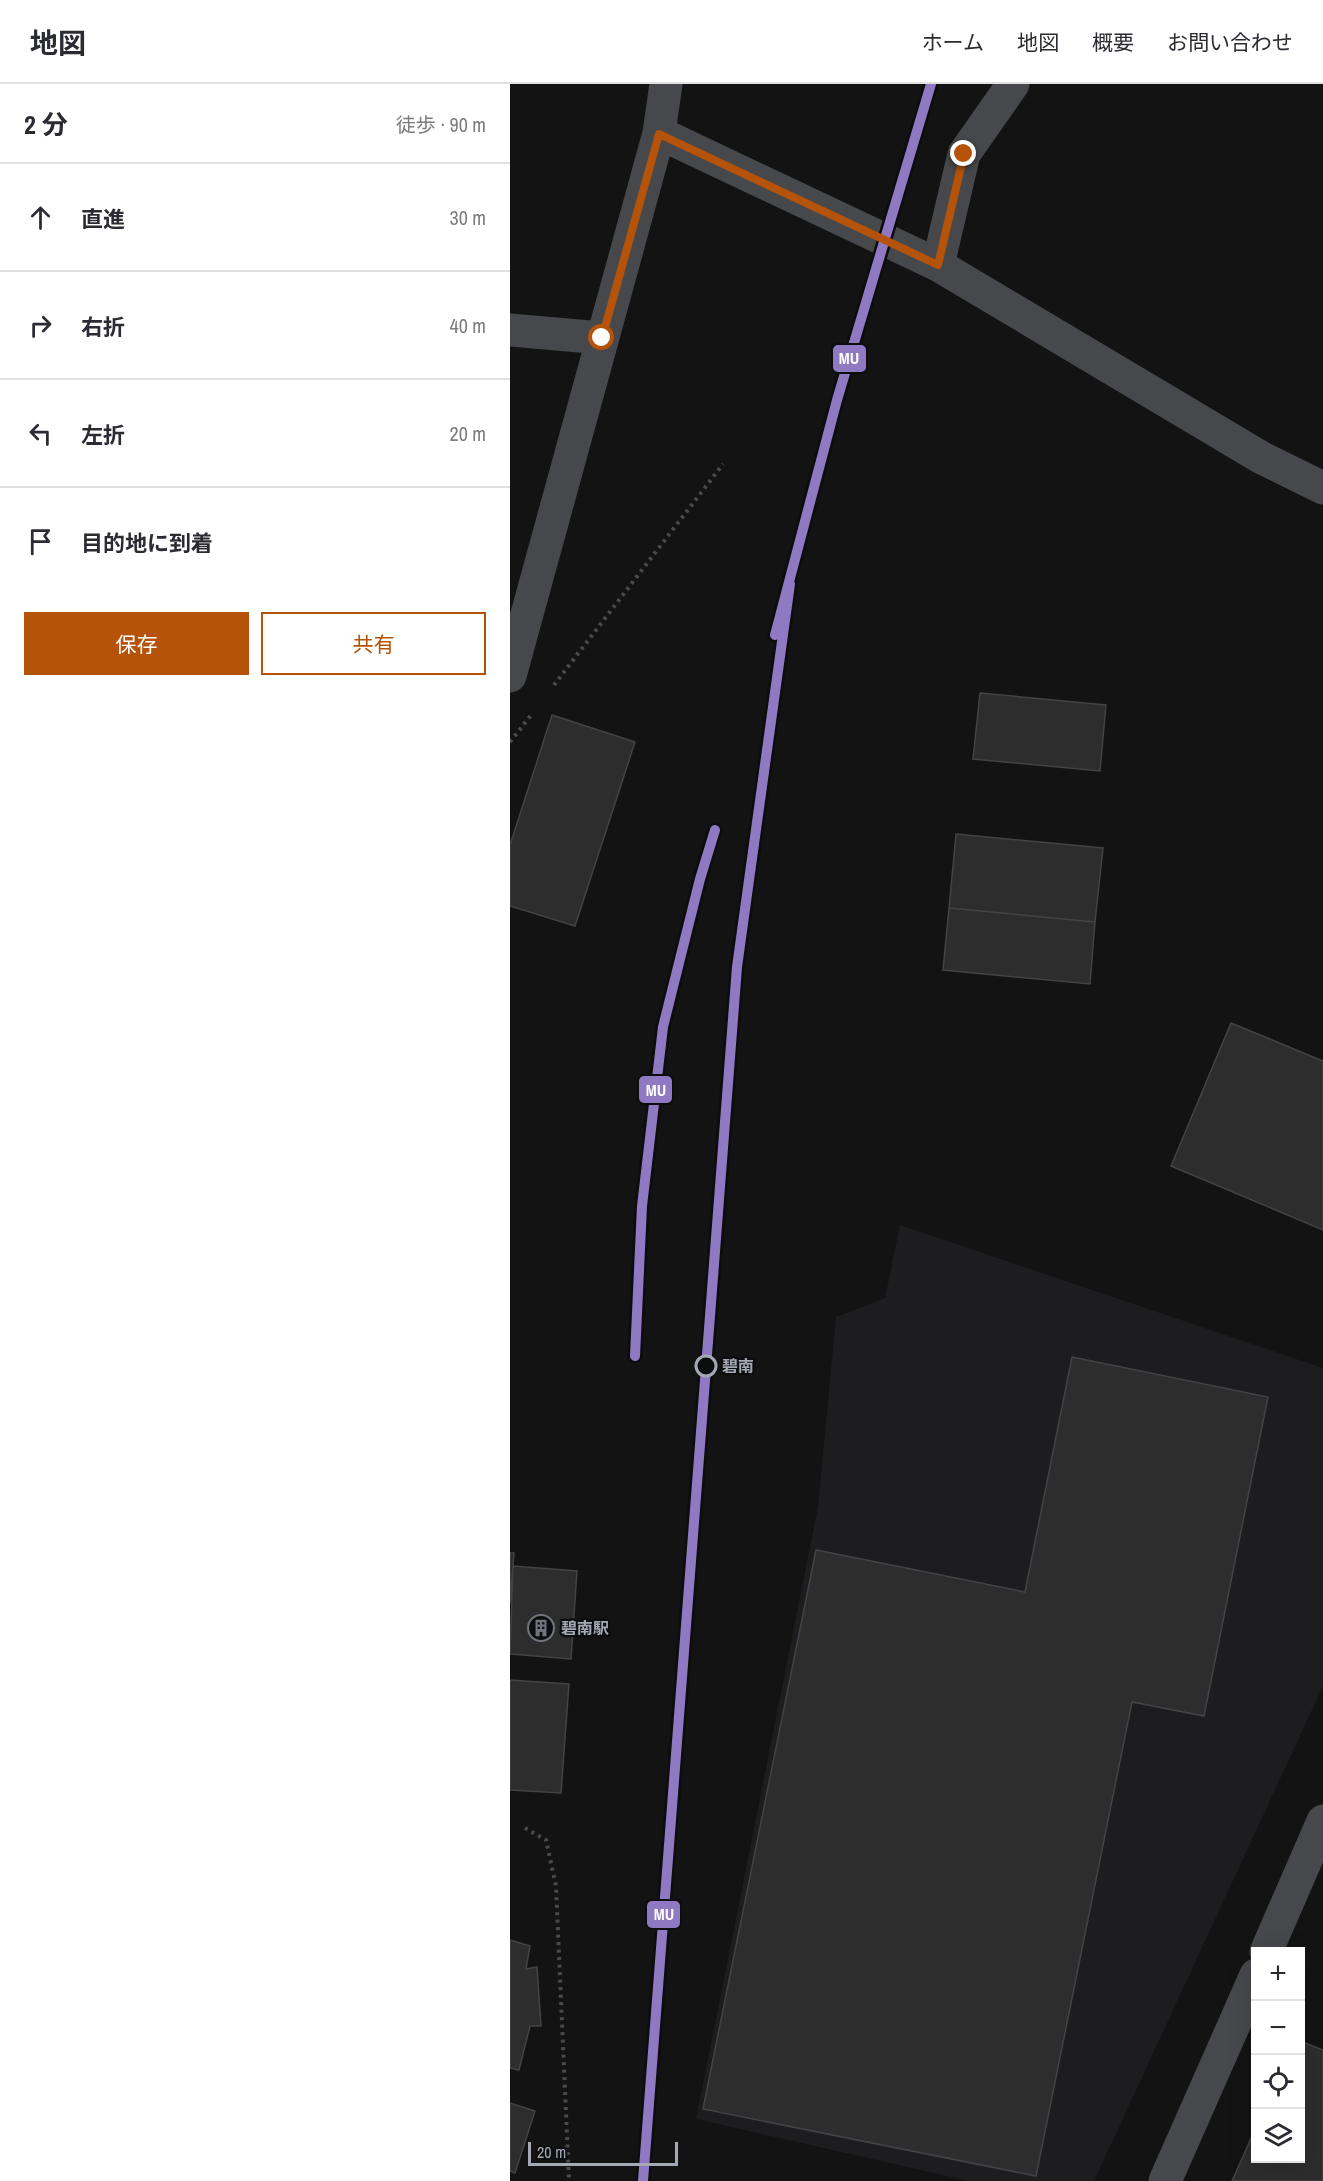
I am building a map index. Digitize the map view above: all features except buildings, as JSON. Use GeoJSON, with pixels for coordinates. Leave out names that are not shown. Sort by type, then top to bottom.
{"type":"FeatureCollection","features":[{"type":"Feature","properties":{"kind":"street"},"geometry":{"type":"LineString","coordinates":[[510,676],[659,134],[666,84]]}},
{"type":"Feature","properties":{"kind":"street"},"geometry":{"type":"LineString","coordinates":[[938,265],[964,154],[1013,84]]}},
{"type":"Feature","properties":{"kind":"street"},"geometry":{"type":"LineString","coordinates":[[659,134],[938,265],[1262,458],[1323,488]]}},
{"type":"Feature","properties":{"kind":"street"},"geometry":{"type":"LineString","coordinates":[[510,330],[602,338]]}},
{"type":"Feature","properties":{"kind":"street"},"geometry":{"type":"LineString","coordinates":[[1268,1947],[1323,1821]]}},
{"type":"Feature","properties":{"kind":"street"},"geometry":{"type":"LineString","coordinates":[[1165,2181],[1251,1986]]}},
{"type":"Feature","properties":{"kind":"path"},"geometry":{"type":"LineString","coordinates":[[553,687],[723,464]]}},
{"type":"Feature","properties":{"kind":"path"},"geometry":{"type":"LineString","coordinates":[[510,742],[531,714]]}},
{"type":"Feature","properties":{"kind":"path"},"geometry":{"type":"LineString","coordinates":[[525,1828],[546,1840],[556,1886],[569,2181]]}},
{"type":"Feature","properties":{"kind":"shaded area"},"geometry":{"type":"Polygon","coordinates":[[[900,1225],[1323,1368],[1323,1686],[1094,2181],[969,2181],[696,2119],[818,1507],[836,1317],[885,1298],[900,1225]]]}},
{"type":"Feature","properties":{"kind":"transit line","name":"MU"},"geometry":{"type":"LineString","coordinates":[[775,635],[837,400],[931,84]]}},
{"type":"Feature","properties":{"kind":"transit line","name":"MU"},"geometry":{"type":"LineString","coordinates":[[643,2181],[737,967],[790,584]]}},
{"type":"Feature","properties":{"kind":"transit line","name":"MU"},"geometry":{"type":"LineString","coordinates":[[635,1356],[642,1206],[663,1027],[700,879],[715,830]]}},
{"type":"Feature","properties":{"kind":"place","name":"碧南"},"geometry":{"type":"Point","coordinates":[706,1366]}},
{"type":"Feature","properties":{"kind":"place","name":"碧南駅"},"geometry":{"type":"Point","coordinates":[541,1628]}},
{"type":"Feature","properties":{"kind":"route"},"geometry":{"type":"LineString","coordinates":[[602,338],[659,134],[938,265],[964,154]]}}]}
